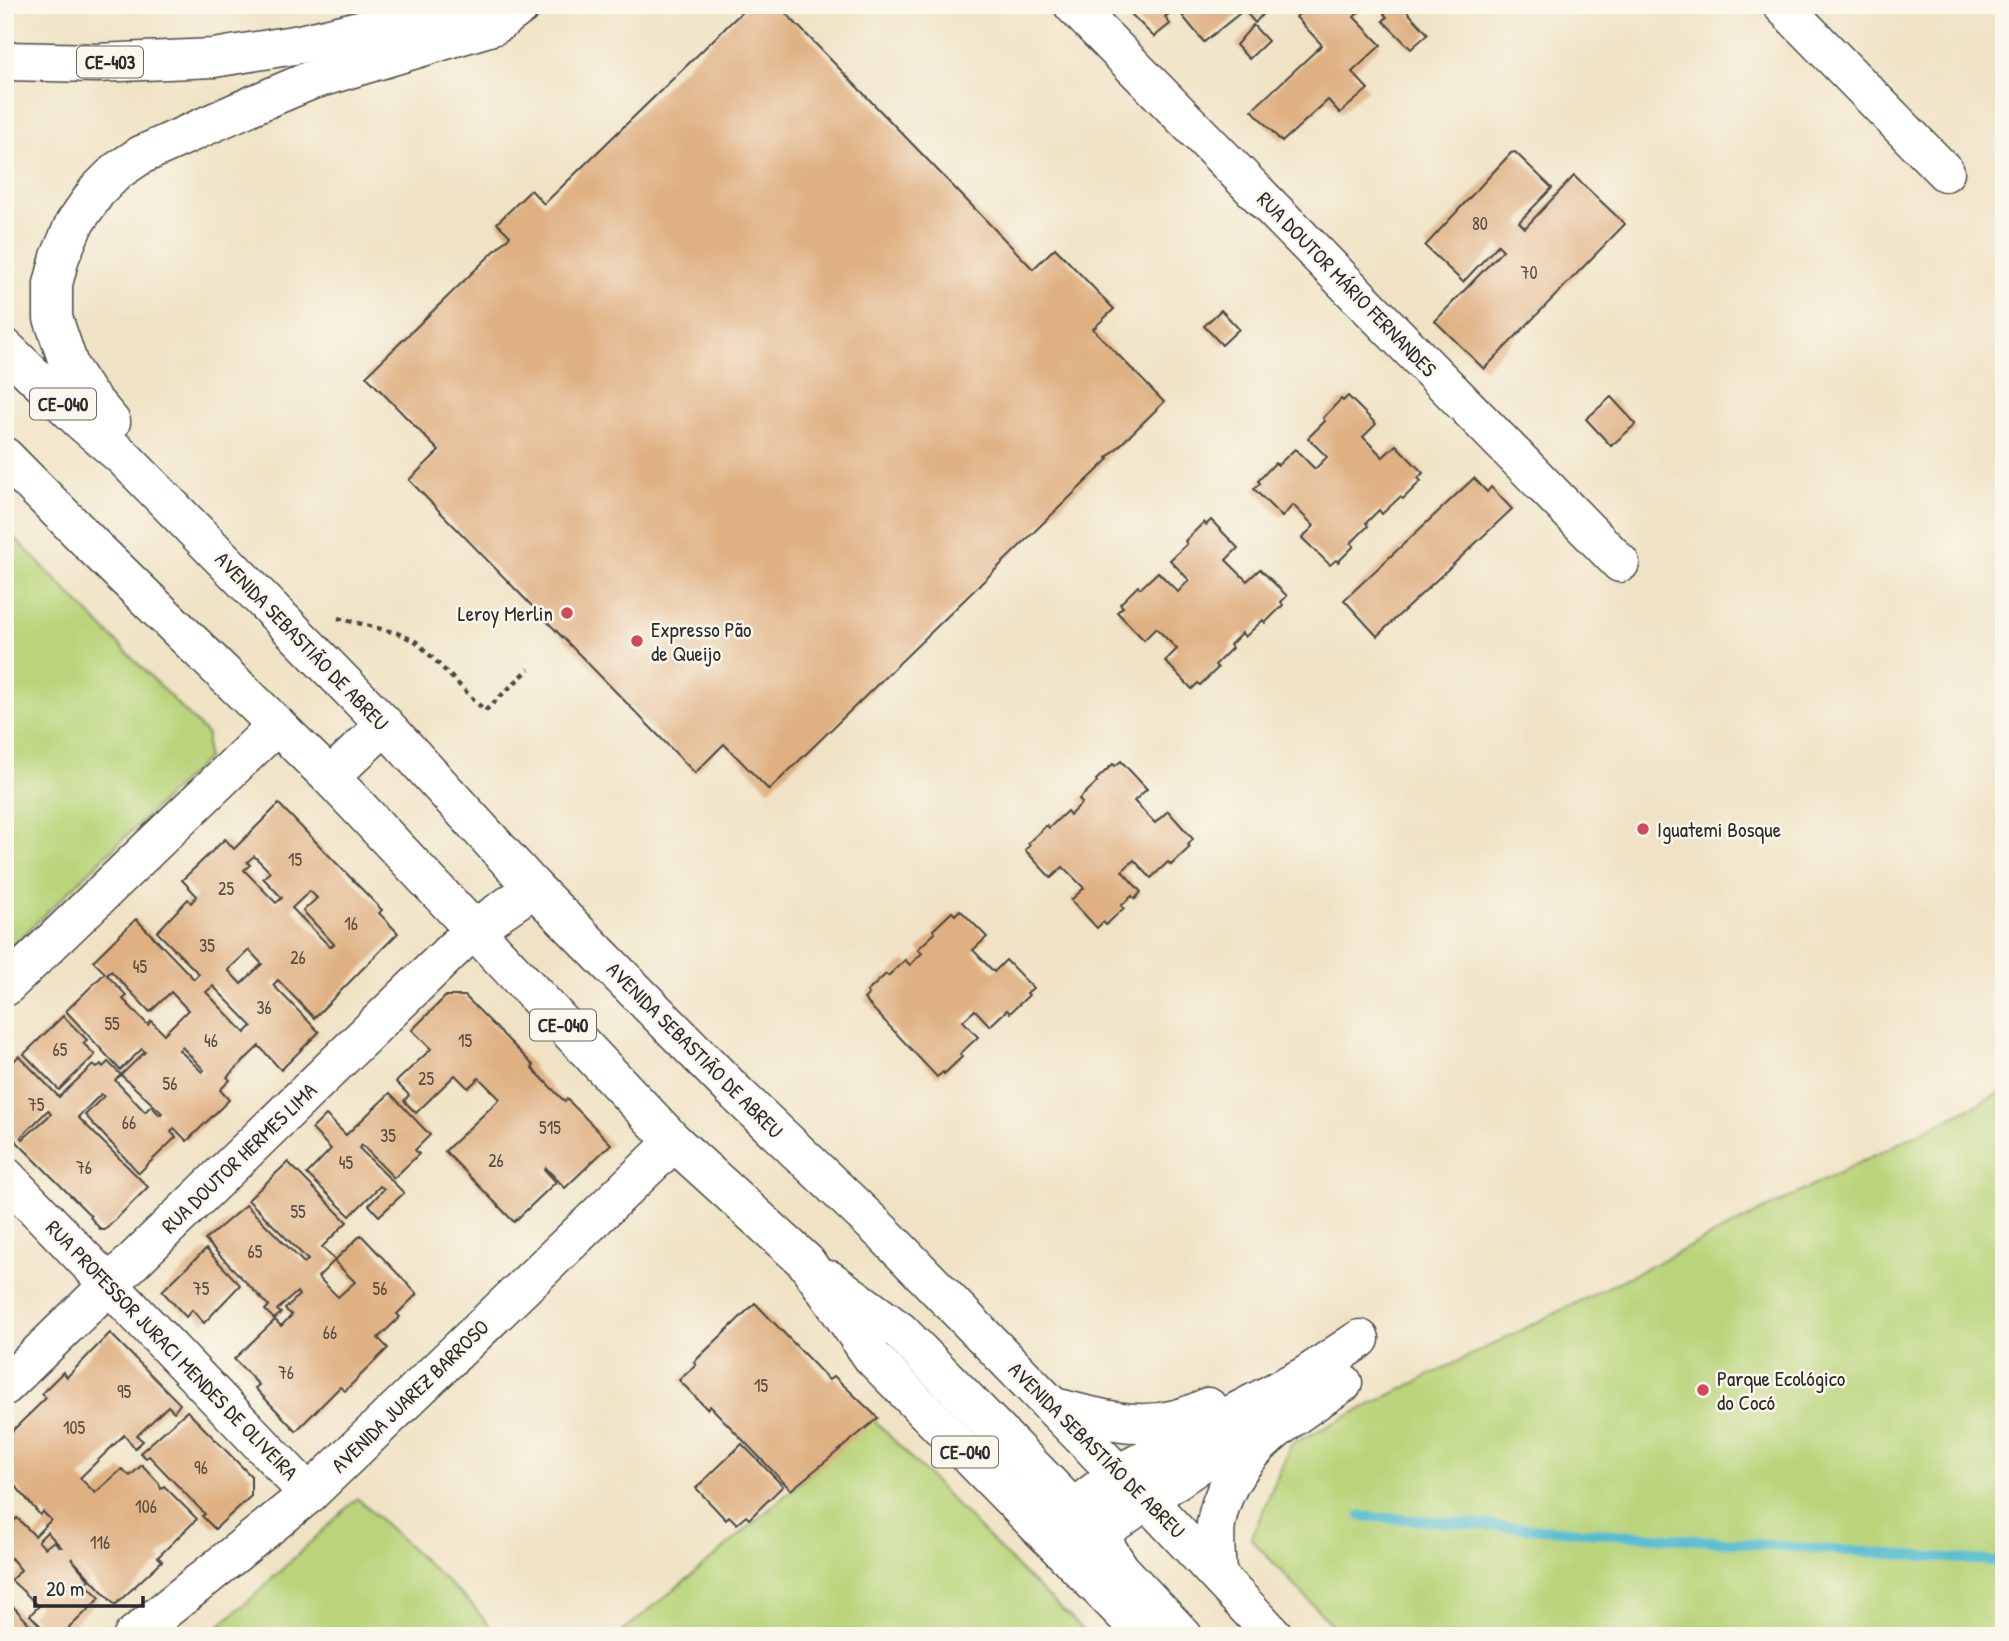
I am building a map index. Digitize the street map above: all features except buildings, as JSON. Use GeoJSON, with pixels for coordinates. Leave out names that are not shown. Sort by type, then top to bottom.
{"type":"FeatureCollection","features":[{"type":"Feature","properties":{"kind":"main road","name":"CE-403"},"geometry":{"type":"LineString","coordinates":[[5,61],[97,63],[215,58],[300,44],[465,5]]}},
{"type":"Feature","properties":{"kind":"main road"},"geometry":{"type":"LineString","coordinates":[[123,457],[117,432],[70,368],[53,318],[53,284],[60,257],[74,224],[97,191],[117,171],[142,155],[234,113],[309,81],[495,25],[522,5]]}},
{"type":"Feature","properties":{"kind":"main road","name":"RUA DOUTOR MÁRIO FERNANDES"},"geometry":{"type":"LineString","coordinates":[[1073,5],[1620,563]]}},
{"type":"Feature","properties":{"kind":"main road"},"geometry":{"type":"LineString","coordinates":[[1782,5],[1945,172]]}},
{"type":"Feature","properties":{"kind":"main road","name":"CE-040"},"geometry":{"type":"LineString","coordinates":[[5,348],[82,422],[123,457]]}},
{"type":"Feature","properties":{"kind":"main road","name":"CE-040"},"geometry":{"type":"LineString","coordinates":[[5,457],[330,777],[674,1142],[806,1262],[872,1357],[1146,1636]]}},
{"type":"Feature","properties":{"kind":"main road","name":"AVENIDA SEBASTIÃO DE ABREU"},"geometry":{"type":"LineString","coordinates":[[123,457],[385,725],[534,888],[737,1094],[884,1234],[1118,1474],[1147,1500],[1274,1636]]}},
{"type":"Feature","properties":{"kind":"main road"},"geometry":{"type":"LineString","coordinates":[[5,987],[277,725]]}},
{"type":"Feature","properties":{"kind":"main road"},"geometry":{"type":"LineString","coordinates":[[330,777],[385,725]]}},
{"type":"Feature","properties":{"kind":"main road","name":"RUA DOUTOR HERMES LIMA"},"geometry":{"type":"LineString","coordinates":[[5,1386],[473,930],[534,888]]}},
{"type":"Feature","properties":{"kind":"main road","name":"AVENIDA JUAREZ BARROSO"},"geometry":{"type":"LineString","coordinates":[[133,1636],[309,1494],[674,1142]]}},
{"type":"Feature","properties":{"kind":"main road","name":"RUA PROFESSOR JURACI MENDES DE OLIVEIRA"},"geometry":{"type":"LineString","coordinates":[[5,1176],[309,1494]]}},
{"type":"Feature","properties":{"kind":"main road"},"geometry":{"type":"LineString","coordinates":[[806,1262],[900,1331],[1086,1521],[1120,1569],[1183,1636]]}},
{"type":"Feature","properties":{"kind":"main road"},"geometry":{"type":"LineString","coordinates":[[1054,1407],[1107,1420],[1145,1425],[1191,1415],[1297,1362],[1360,1339],[1305,1376],[1118,1474],[1086,1521]]}},
{"type":"Feature","properties":{"kind":"main road"},"geometry":{"type":"LineString","coordinates":[[1086,1521],[1147,1500],[1267,1417],[1343,1383],[1286,1421],[1252,1450],[1235,1475],[1222,1502],[1216,1524],[1217,1573]]}},
{"type":"Feature","properties":{"kind":"path"},"geometry":{"type":"LineString","coordinates":[[338,618],[397,633],[416,642],[485,711],[528,669]]}},
{"type":"Feature","properties":{"kind":"green space"},"geometry":{"type":"Polygon","coordinates":[[[5,528],[207,734],[207,758],[5,953],[5,528]]]}},
{"type":"Feature","properties":{"kind":"green space","name":"Parque Ecológico do Cocó"},"geometry":{"type":"Polygon","coordinates":[[[2004,1091],[2004,1636],[1342,1636],[1251,1539],[1291,1444],[2004,1091]]]}},
{"type":"Feature","properties":{"kind":"green space"},"geometry":{"type":"Polygon","coordinates":[[[873,1419],[1026,1576],[1090,1636],[617,1636],[720,1552],[873,1419]]]}},
{"type":"Feature","properties":{"kind":"green space"},"geometry":{"type":"Polygon","coordinates":[[[357,1498],[471,1604],[498,1636],[207,1636],[253,1597],[357,1498]]]}},
{"type":"Feature","properties":{"kind":"waterway"},"geometry":{"type":"LineString","coordinates":[[1360,1516],[2004,1562]]}},
{"type":"Feature","properties":{"kind":"place","name":"Leroy Merlin"},"geometry":{"type":"Point","coordinates":[567,613]}},
{"type":"Feature","properties":{"kind":"place","name":"Expresso Pão de Queijo"},"geometry":{"type":"Point","coordinates":[637,641]}},
{"type":"Feature","properties":{"kind":"place","name":"Iguatemi Bosque"},"geometry":{"type":"Point","coordinates":[1643,829]}},
{"type":"Feature","properties":{"kind":"place","name":"Parque Ecológico do Cocó"},"geometry":{"type":"Point","coordinates":[1703,1390]}}]}
